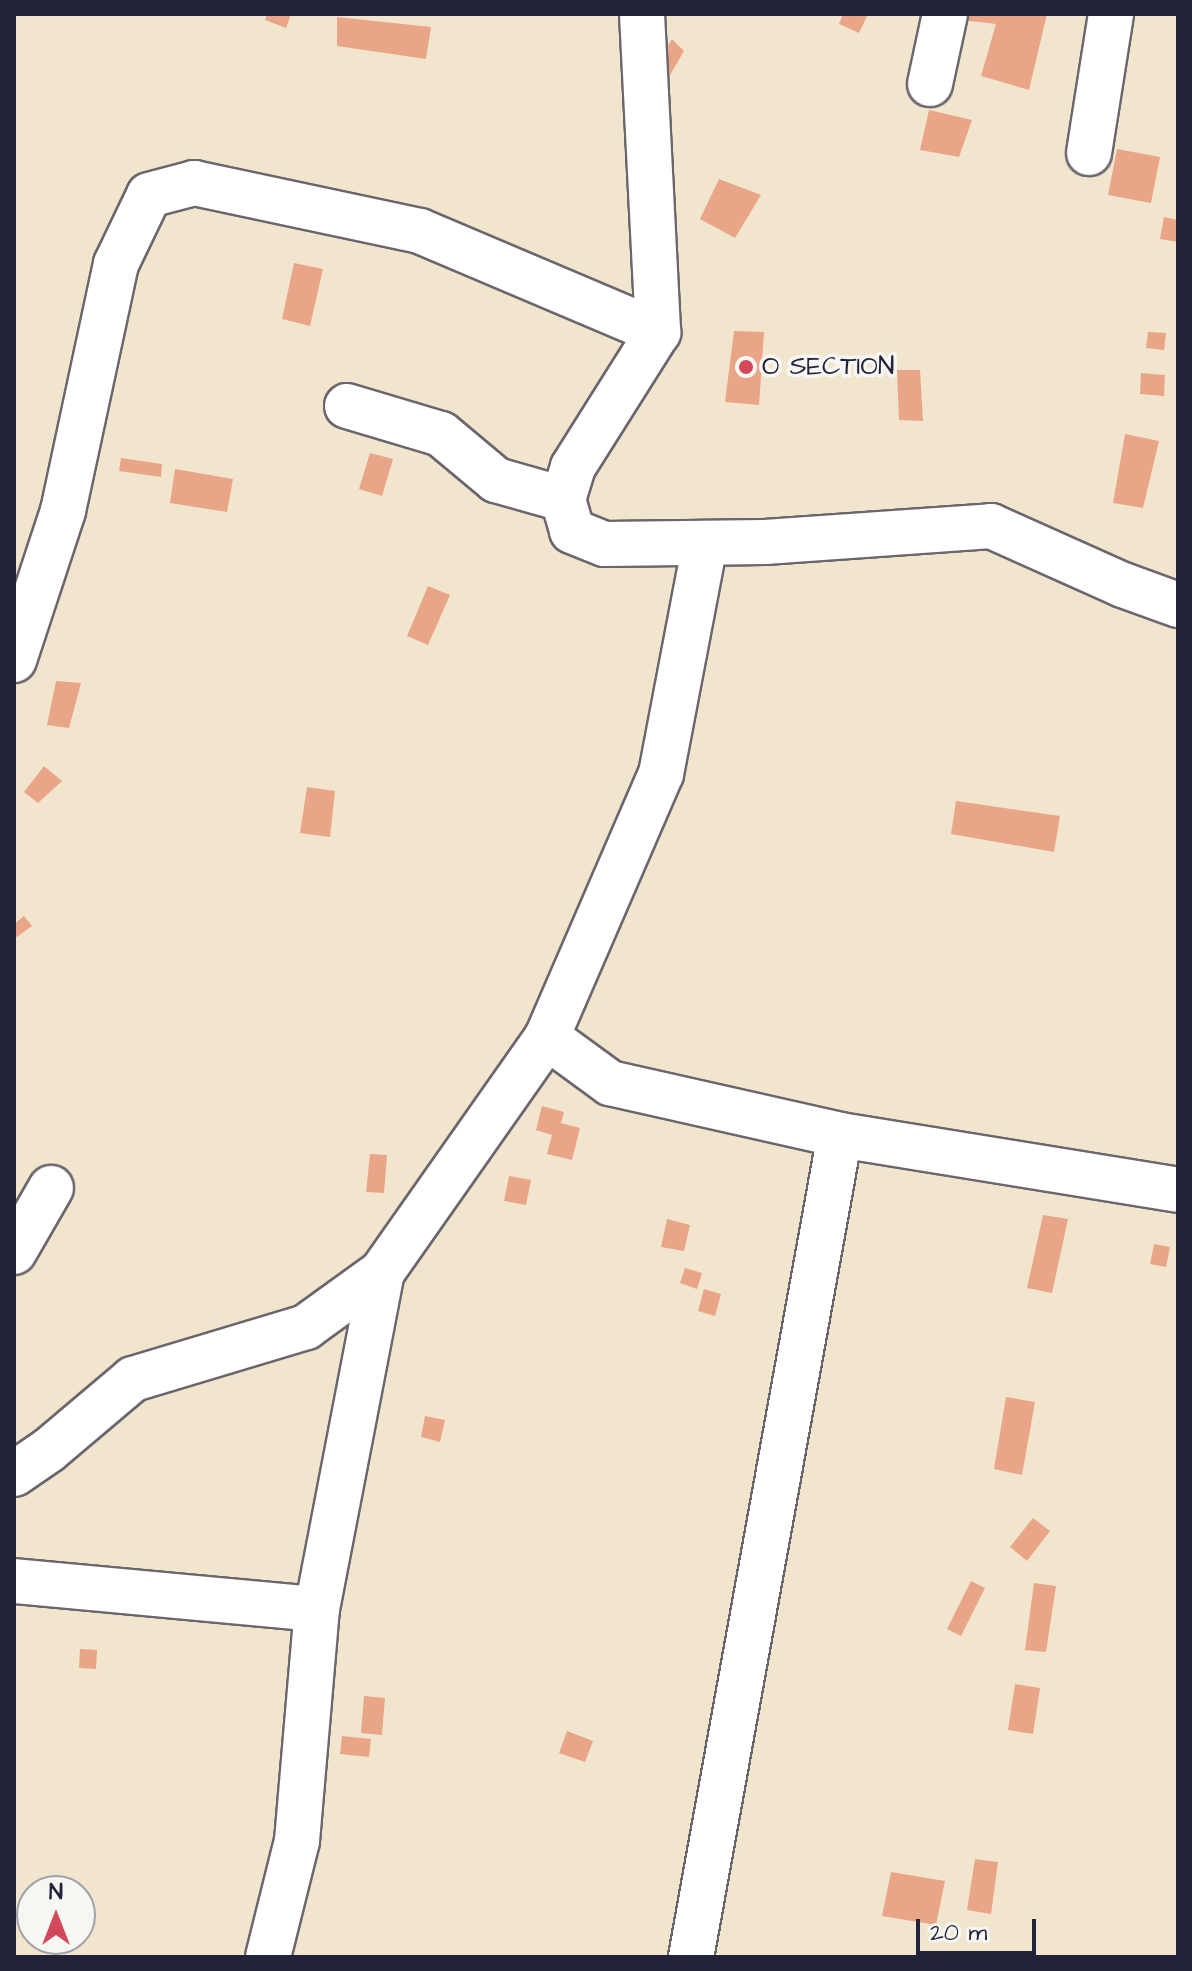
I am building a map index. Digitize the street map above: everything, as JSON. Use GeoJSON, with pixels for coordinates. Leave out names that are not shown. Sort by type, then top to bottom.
{"type":"FeatureCollection","features":[{"type":"Feature","properties":{"kind":"street"},"geometry":{"type":"LineString","coordinates":[[642,14],[658,332],[573,467],[563,499],[572,531],[605,544],[705,543],[991,526],[1123,585],[1178,605]]}},
{"type":"Feature","properties":{"kind":"street"},"geometry":{"type":"LineString","coordinates":[[930,84],[945,14]]}},
{"type":"Feature","properties":{"kind":"street"},"geometry":{"type":"LineString","coordinates":[[1089,153],[1111,14]]}},
{"type":"Feature","properties":{"kind":"street"},"geometry":{"type":"LineString","coordinates":[[14,660],[63,511],[116,264],[149,195],[194,183],[420,231],[658,332]]}},
{"type":"Feature","properties":{"kind":"street"},"geometry":{"type":"LineString","coordinates":[[347,406],[441,434],[496,480],[563,499]]}},
{"type":"Feature","properties":{"kind":"street"},"geometry":{"type":"LineString","coordinates":[[14,1474],[49,1450],[133,1379],[306,1327],[382,1272],[547,1037],[661,774],[705,543]]}},
{"type":"Feature","properties":{"kind":"street"},"geometry":{"type":"LineString","coordinates":[[547,1037],[610,1083],[840,1135],[1178,1190]]}},
{"type":"Feature","properties":{"kind":"street"},"geometry":{"type":"LineString","coordinates":[[691,1957],[840,1135]]}},
{"type":"Feature","properties":{"kind":"street"},"geometry":{"type":"LineString","coordinates":[[14,1252],[51,1188]]}},
{"type":"Feature","properties":{"kind":"street"},"geometry":{"type":"LineString","coordinates":[[268,1957],[297,1841],[317,1609],[382,1272]]}},
{"type":"Feature","properties":{"kind":"street"},"geometry":{"type":"LineString","coordinates":[[14,1581],[317,1609]]}},
{"type":"Feature","properties":{"kind":"building"},"geometry":{"type":"Polygon","coordinates":[[[267,14],[291,14],[286,28],[265,20],[267,14]]]}},
{"type":"Feature","properties":{"kind":"building"},"geometry":{"type":"Polygon","coordinates":[[[843,14],[868,14],[859,33],[839,24],[843,14]]]}},
{"type":"Feature","properties":{"kind":"building"},"geometry":{"type":"Polygon","coordinates":[[[954,14],[1047,14],[1029,90],[981,76],[996,24],[953,19],[954,14]]]}},
{"type":"Feature","properties":{"kind":"building"},"geometry":{"type":"Polygon","coordinates":[[[337,17],[431,27],[426,59],[337,46],[337,17]]]}},
{"type":"Feature","properties":{"kind":"building"},"geometry":{"type":"Polygon","coordinates":[[[672,39],[684,51],[666,82],[651,74],[672,39]]]}},
{"type":"Feature","properties":{"kind":"building"},"geometry":{"type":"Polygon","coordinates":[[[929,110],[972,120],[959,157],[920,150],[929,110]]]}},
{"type":"Feature","properties":{"kind":"building"},"geometry":{"type":"Polygon","coordinates":[[[1117,149],[1160,157],[1151,203],[1108,195],[1117,149]]]}},
{"type":"Feature","properties":{"kind":"building"},"geometry":{"type":"Polygon","coordinates":[[[719,179],[761,195],[735,238],[700,219],[719,179]]]}},
{"type":"Feature","properties":{"kind":"building"},"geometry":{"type":"Polygon","coordinates":[[[1164,217],[1178,220],[1178,242],[1160,239],[1164,217]]]}},
{"type":"Feature","properties":{"kind":"building"},"geometry":{"type":"Polygon","coordinates":[[[294,263],[323,269],[310,326],[282,319],[294,263]]]}},
{"type":"Feature","properties":{"kind":"building","name":"O SECTION"},"geometry":{"type":"Polygon","coordinates":[[[734,331],[764,332],[759,405],[725,402],[734,331]]]}},
{"type":"Feature","properties":{"kind":"building"},"geometry":{"type":"Polygon","coordinates":[[[1148,332],[1166,333],[1164,350],[1146,348],[1148,332]]]}},
{"type":"Feature","properties":{"kind":"building"},"geometry":{"type":"Polygon","coordinates":[[[897,370],[920,370],[923,421],[899,420],[897,370]]]}},
{"type":"Feature","properties":{"kind":"building"},"geometry":{"type":"Polygon","coordinates":[[[1141,373],[1165,375],[1164,396],[1140,394],[1141,373]]]}},
{"type":"Feature","properties":{"kind":"building"},"geometry":{"type":"Polygon","coordinates":[[[1125,434],[1159,441],[1143,508],[1113,503],[1125,434]]]}},
{"type":"Feature","properties":{"kind":"building"},"geometry":{"type":"Polygon","coordinates":[[[370,453],[393,459],[382,496],[359,489],[370,453]]]}},
{"type":"Feature","properties":{"kind":"building"},"geometry":{"type":"Polygon","coordinates":[[[121,458],[162,464],[161,477],[119,471],[121,458]]]}},
{"type":"Feature","properties":{"kind":"building"},"geometry":{"type":"Polygon","coordinates":[[[175,469],[233,479],[227,512],[170,503],[175,469]]]}},
{"type":"Feature","properties":{"kind":"building"},"geometry":{"type":"Polygon","coordinates":[[[428,586],[450,595],[428,645],[407,636],[428,586]]]}},
{"type":"Feature","properties":{"kind":"building"},"geometry":{"type":"Polygon","coordinates":[[[56,681],[81,683],[69,728],[47,725],[56,681]]]}},
{"type":"Feature","properties":{"kind":"building"},"geometry":{"type":"Polygon","coordinates":[[[44,766],[62,781],[38,803],[24,792],[44,766]]]}},
{"type":"Feature","properties":{"kind":"building"},"geometry":{"type":"Polygon","coordinates":[[[307,787],[335,791],[330,837],[300,833],[307,787]]]}},
{"type":"Feature","properties":{"kind":"building"},"geometry":{"type":"Polygon","coordinates":[[[956,801],[1060,816],[1054,852],[951,834],[956,801]]]}},
{"type":"Feature","properties":{"kind":"building"},"geometry":{"type":"Polygon","coordinates":[[[24,916],[32,926],[14,939],[14,924],[24,916]]]}},
{"type":"Feature","properties":{"kind":"building"},"geometry":{"type":"Polygon","coordinates":[[[542,1106],[564,1112],[561,1123],[580,1128],[572,1160],[547,1154],[552,1135],[536,1130],[542,1106]]]}},
{"type":"Feature","properties":{"kind":"building"},"geometry":{"type":"Polygon","coordinates":[[[370,1154],[387,1155],[384,1193],[366,1192],[370,1154]]]}},
{"type":"Feature","properties":{"kind":"building"},"geometry":{"type":"Polygon","coordinates":[[[509,1176],[531,1180],[526,1205],[504,1201],[509,1176]]]}},
{"type":"Feature","properties":{"kind":"building"},"geometry":{"type":"Polygon","coordinates":[[[1043,1215],[1068,1219],[1052,1293],[1027,1288],[1043,1215]]]}},
{"type":"Feature","properties":{"kind":"building"},"geometry":{"type":"Polygon","coordinates":[[[667,1219],[690,1225],[684,1251],[661,1247],[667,1219]]]}},
{"type":"Feature","properties":{"kind":"building"},"geometry":{"type":"Polygon","coordinates":[[[1154,1244],[1170,1247],[1166,1267],[1150,1264],[1154,1244]]]}},
{"type":"Feature","properties":{"kind":"building"},"geometry":{"type":"Polygon","coordinates":[[[685,1268],[702,1273],[697,1289],[680,1283],[685,1268]]]}},
{"type":"Feature","properties":{"kind":"building"},"geometry":{"type":"Polygon","coordinates":[[[704,1289],[721,1294],[715,1316],[698,1311],[704,1289]]]}},
{"type":"Feature","properties":{"kind":"building"},"geometry":{"type":"Polygon","coordinates":[[[1006,1397],[1035,1402],[1022,1475],[994,1469],[1006,1397]]]}},
{"type":"Feature","properties":{"kind":"building"},"geometry":{"type":"Polygon","coordinates":[[[425,1416],[445,1420],[440,1442],[421,1437],[425,1416]]]}},
{"type":"Feature","properties":{"kind":"building"},"geometry":{"type":"Polygon","coordinates":[[[1033,1518],[1050,1531],[1027,1561],[1010,1547],[1033,1518]]]}},
{"type":"Feature","properties":{"kind":"building"},"geometry":{"type":"Polygon","coordinates":[[[971,1581],[985,1588],[961,1636],[947,1629],[971,1581]]]}},
{"type":"Feature","properties":{"kind":"building"},"geometry":{"type":"Polygon","coordinates":[[[1034,1583],[1056,1586],[1046,1652],[1025,1650],[1034,1583]]]}},
{"type":"Feature","properties":{"kind":"building"},"geometry":{"type":"Polygon","coordinates":[[[80,1649],[97,1650],[96,1669],[79,1668],[80,1649]]]}},
{"type":"Feature","properties":{"kind":"building"},"geometry":{"type":"Polygon","coordinates":[[[1015,1684],[1040,1688],[1033,1734],[1008,1730],[1015,1684]]]}},
{"type":"Feature","properties":{"kind":"building"},"geometry":{"type":"Polygon","coordinates":[[[364,1696],[385,1698],[382,1735],[361,1733],[364,1696]]]}},
{"type":"Feature","properties":{"kind":"building"},"geometry":{"type":"Polygon","coordinates":[[[567,1731],[593,1741],[585,1762],[559,1753],[567,1731]]]}},
{"type":"Feature","properties":{"kind":"building"},"geometry":{"type":"Polygon","coordinates":[[[342,1736],[371,1739],[369,1757],[340,1754],[342,1736]]]}},
{"type":"Feature","properties":{"kind":"building"},"geometry":{"type":"Polygon","coordinates":[[[975,1859],[998,1862],[991,1914],[967,1910],[975,1859]]]}},
{"type":"Feature","properties":{"kind":"building"},"geometry":{"type":"Polygon","coordinates":[[[891,1872],[945,1881],[936,1925],[882,1916],[891,1872]]]}},
{"type":"Feature","properties":{"kind":"place","name":"O SECTION"},"geometry":{"type":"Point","coordinates":[746,367]}}]}
